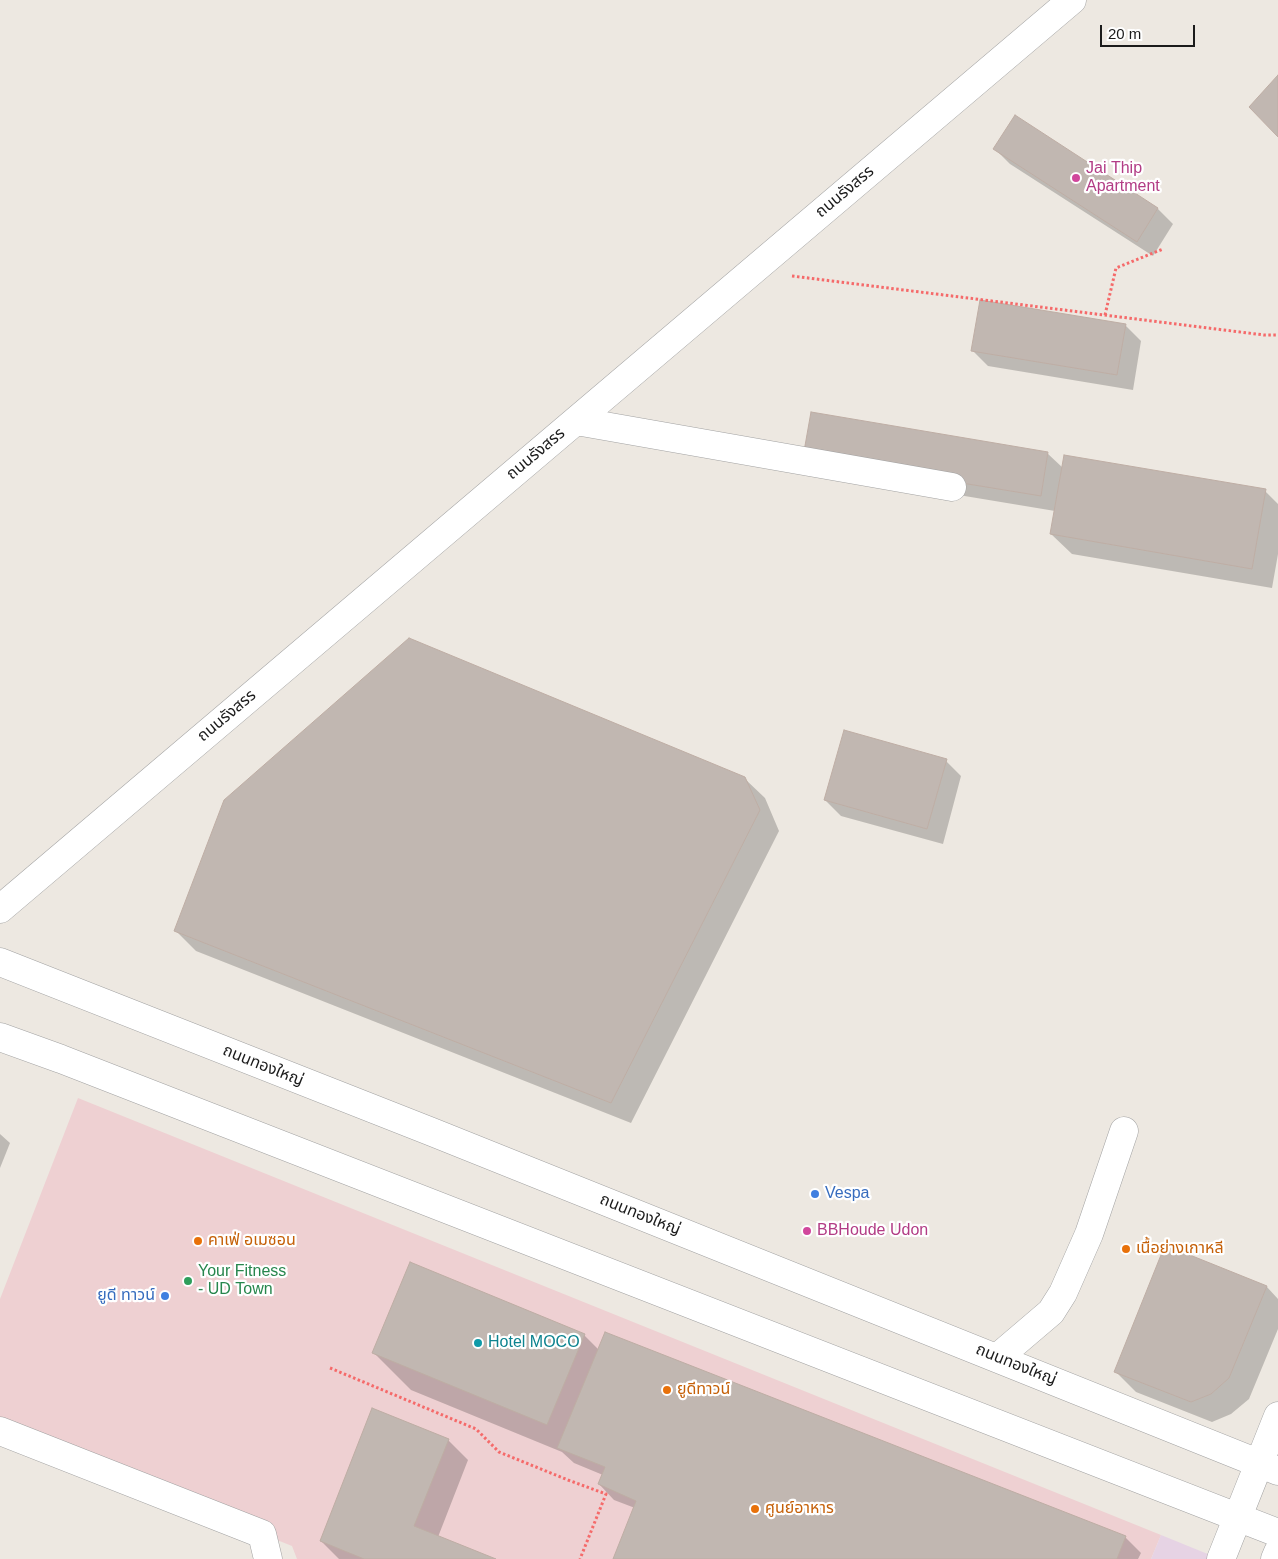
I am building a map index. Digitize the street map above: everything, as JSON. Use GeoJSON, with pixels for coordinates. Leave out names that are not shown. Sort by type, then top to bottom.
{"type":"FeatureCollection","features":[{"type":"Feature","properties":{"kind":"street","name":"ถนนรังสรร"},"geometry":{"type":"LineString","coordinates":[[0,909],[1072,0]]}},
{"type":"Feature","properties":{"kind":"street"},"geometry":{"type":"LineString","coordinates":[[576,421],[952,487]]}},
{"type":"Feature","properties":{"kind":"street","name":"ถนนทองใหญ่"},"geometry":{"type":"LineString","coordinates":[[0,962],[432,1132],[1269,1467]]}},
{"type":"Feature","properties":{"kind":"street"},"geometry":{"type":"LineString","coordinates":[[0,1037],[80,1066],[1278,1533]]}},
{"type":"Feature","properties":{"kind":"street"},"geometry":{"type":"LineString","coordinates":[[997,1358],[1051,1312],[1062,1293],[1089,1234],[1124,1131]]}},
{"type":"Feature","properties":{"kind":"street"},"geometry":{"type":"LineString","coordinates":[[1221,1559],[1238,1517],[1269,1467],[1278,1416]]}},
{"type":"Feature","properties":{"kind":"street"},"geometry":{"type":"LineString","coordinates":[[0,1431],[265,1546]]}},
{"type":"Feature","properties":{"kind":"street"},"geometry":{"type":"LineString","coordinates":[[1275,1559],[1278,1552]]}},
{"type":"Feature","properties":{"kind":"path"},"geometry":{"type":"LineString","coordinates":[[1105,315],[1116,268],[1163,249]]}},
{"type":"Feature","properties":{"kind":"path"},"geometry":{"type":"LineString","coordinates":[[752,271],[1264,335],[1278,335]]}},
{"type":"Feature","properties":{"kind":"path"},"geometry":{"type":"LineString","coordinates":[[330,1368],[476,1429],[499,1452],[606,1494],[580,1559]]}},
{"type":"Feature","properties":{"kind":"shaded area"},"geometry":{"type":"Polygon","coordinates":[[[78,1098],[1161,1535],[1151,1559],[297,1559],[292,1546],[0,1436],[0,1299],[78,1098]]]}},
{"type":"Feature","properties":{"kind":"shaded area"},"geometry":{"type":"Polygon","coordinates":[[[1161,1535],[1220,1559],[1151,1559],[1161,1535]]]}},
{"type":"Feature","properties":{"kind":"building"},"geometry":{"type":"Polygon","coordinates":[[[1278,75],[1278,137],[1249,107],[1278,75]]]}},
{"type":"Feature","properties":{"kind":"building","name":"Jai Thip Apartment"},"geometry":{"type":"Polygon","coordinates":[[[1015,115],[1158,208],[1137,242],[993,149],[1015,115]]]}},
{"type":"Feature","properties":{"kind":"building"},"geometry":{"type":"Polygon","coordinates":[[[980,300],[1126,324],[1117,375],[971,351],[980,300]]]}},
{"type":"Feature","properties":{"kind":"building"},"geometry":{"type":"Polygon","coordinates":[[[811,412],[1048,452],[1041,496],[803,457],[811,412]]]}},
{"type":"Feature","properties":{"kind":"building"},"geometry":{"type":"Polygon","coordinates":[[[1064,455],[1266,489],[1252,569],[1050,534],[1064,455]]]}},
{"type":"Feature","properties":{"kind":"building"},"geometry":{"type":"Polygon","coordinates":[[[409,638],[745,777],[760,810],[611,1103],[174,931],[224,800],[409,638]]]}},
{"type":"Feature","properties":{"kind":"building"},"geometry":{"type":"Polygon","coordinates":[[[844,730],[947,759],[927,829],[824,800],[844,730]]]}},
{"type":"Feature","properties":{"kind":"building"},"geometry":{"type":"Polygon","coordinates":[[[1165,1245],[1267,1286],[1229,1378],[1211,1394],[1191,1402],[1114,1372],[1165,1245]]]}},
{"type":"Feature","properties":{"kind":"building","name":"Hotel MOCO"},"geometry":{"type":"Polygon","coordinates":[[[410,1262],[585,1334],[547,1425],[372,1353],[410,1262]]]}},
{"type":"Feature","properties":{"kind":"building","name":"ยูดีทาวน์"},"geometry":{"type":"Polygon","coordinates":[[[605,1332],[1126,1536],[1117,1559],[613,1559],[636,1501],[598,1484],[605,1467],[557,1448],[605,1332]]]}},
{"type":"Feature","properties":{"kind":"building"},"geometry":{"type":"Polygon","coordinates":[[[372,1408],[449,1439],[414,1526],[496,1559],[364,1559],[320,1541],[372,1408]]]}},
{"type":"Feature","properties":{"kind":"place","name":"Jai Thip Apartment"},"geometry":{"type":"Point","coordinates":[1076,178]}},
{"type":"Feature","properties":{"kind":"place","name":"Vespa"},"geometry":{"type":"Point","coordinates":[815,1194]}},
{"type":"Feature","properties":{"kind":"place","name":"BBHoude Udon"},"geometry":{"type":"Point","coordinates":[807,1231]}},
{"type":"Feature","properties":{"kind":"place","name":"คาเฟ่ อเมซอน"},"geometry":{"type":"Point","coordinates":[198,1241]}},
{"type":"Feature","properties":{"kind":"place","name":"เนื้อย่างเกาหลี"},"geometry":{"type":"Point","coordinates":[1126,1249]}},
{"type":"Feature","properties":{"kind":"place","name":"Your Fitness - UD Town"},"geometry":{"type":"Point","coordinates":[188,1281]}},
{"type":"Feature","properties":{"kind":"place","name":"ยูดี ทาวน์"},"geometry":{"type":"Point","coordinates":[165,1296]}},
{"type":"Feature","properties":{"kind":"place","name":"Hotel MOCO"},"geometry":{"type":"Point","coordinates":[478,1343]}},
{"type":"Feature","properties":{"kind":"place","name":"ยูดีทาวน์"},"geometry":{"type":"Point","coordinates":[667,1390]}},
{"type":"Feature","properties":{"kind":"place","name":"ศูนย์อาหาร"},"geometry":{"type":"Point","coordinates":[755,1509]}}]}
